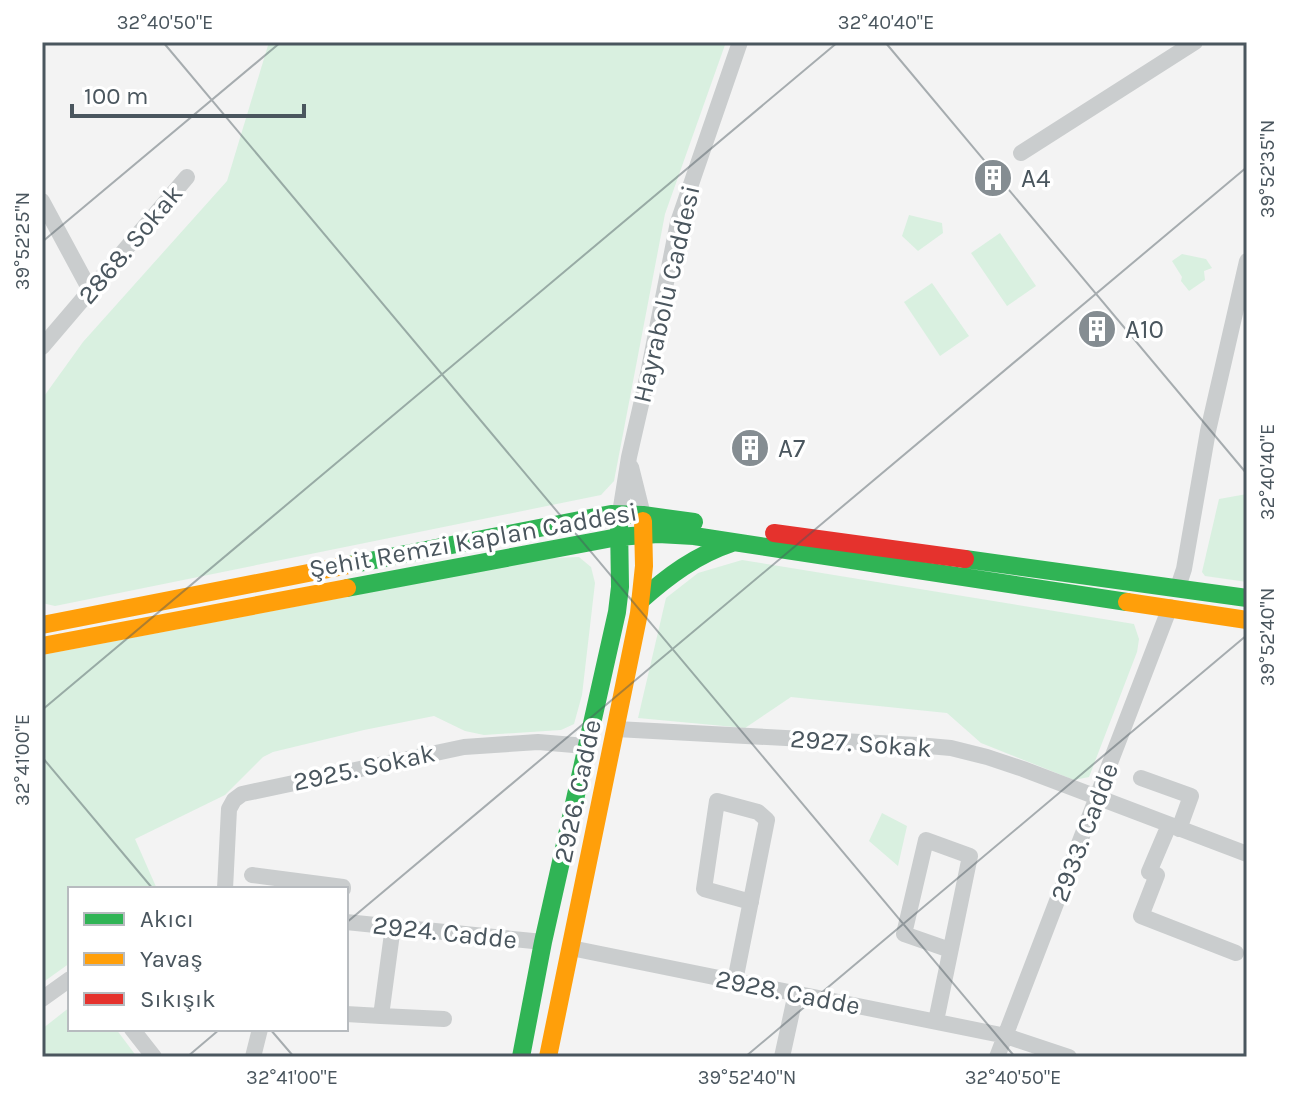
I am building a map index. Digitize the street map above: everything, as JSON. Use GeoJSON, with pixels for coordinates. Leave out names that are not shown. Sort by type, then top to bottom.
{"type":"FeatureCollection","features":[{"type":"Feature","properties":{"kind":"main road","name":"Şehit Remzi Kaplan Caddesi"},"geometry":{"type":"LineString","coordinates":[[42,625],[620,513],[1247,598]]}},
{"type":"Feature","properties":{"kind":"main road","name":"2926. Cadde"},"geometry":{"type":"LineString","coordinates":[[521,1057],[543,942],[617,612],[620,513]]}},
{"type":"Feature","properties":{"kind":"main road","name":"2926. Cadde"},"geometry":{"type":"LineString","coordinates":[[548,1057],[640,601],[643,515]]}},
{"type":"Feature","properties":{"kind":"main road","name":"Şehit Remzi Kaplan Caddesi"},"geometry":{"type":"LineString","coordinates":[[42,646],[644,534],[694,536],[1247,620]]}},
{"type":"Feature","properties":{"kind":"main road"},"geometry":{"type":"LineString","coordinates":[[640,601],[688,561],[734,542]]}},
{"type":"Feature","properties":{"kind":"main road"},"geometry":{"type":"LineString","coordinates":[[1170,607],[1178,587]]}},
{"type":"Feature","properties":{"kind":"main road"},"geometry":{"type":"LineString","coordinates":[[543,942],[571,948]]}},
{"type":"Feature","properties":{"kind":"street","name":"Hayrabolu Caddesi"},"geometry":{"type":"LineString","coordinates":[[620,513],[678,222],[740,42]]}},
{"type":"Feature","properties":{"kind":"street"},"geometry":{"type":"LineString","coordinates":[[1021,153],[1195,42]]}},
{"type":"Feature","properties":{"kind":"street","name":"2868. Sokak"},"geometry":{"type":"LineString","coordinates":[[42,347],[187,177]]}},
{"type":"Feature","properties":{"kind":"street"},"geometry":{"type":"LineString","coordinates":[[42,201],[90,290]]}},
{"type":"Feature","properties":{"kind":"street"},"geometry":{"type":"LineString","coordinates":[[1178,587],[1184,569],[1208,431],[1246,267]]}},
{"type":"Feature","properties":{"kind":"street","name":"Hayrabolu Caddesi"},"geometry":{"type":"LineString","coordinates":[[629,457],[643,515]]}},
{"type":"Feature","properties":{"kind":"street","name":"2933. Cadde"},"geometry":{"type":"LineString","coordinates":[[997,1057],[1170,607]]}},
{"type":"Feature","properties":{"kind":"street","name":"2927. Sokak"},"geometry":{"type":"LineString","coordinates":[[616,729],[951,748],[1006,763],[1247,854]]}},
{"type":"Feature","properties":{"kind":"street","name":"2925. Sokak"},"geometry":{"type":"LineString","coordinates":[[225,887],[229,809],[242,794],[464,747],[538,742],[586,746]]}},
{"type":"Feature","properties":{"kind":"street"},"geometry":{"type":"LineString","coordinates":[[1141,778],[1191,796],[1149,872],[1157,875],[1141,916],[1236,953]]}},
{"type":"Feature","properties":{"kind":"street"},"geometry":{"type":"LineString","coordinates":[[735,981],[751,902],[767,820],[758,812],[717,801],[704,889],[751,902]]}},
{"type":"Feature","properties":{"kind":"street"},"geometry":{"type":"LineString","coordinates":[[936,1021],[970,856],[926,840],[904,934],[950,950]]}},
{"type":"Feature","properties":{"kind":"street"},"geometry":{"type":"LineString","coordinates":[[252,875],[343,887]]}},
{"type":"Feature","properties":{"kind":"street","name":"2924. Cadde"},"geometry":{"type":"LineString","coordinates":[[348,922],[543,942]]}},
{"type":"Feature","properties":{"kind":"street"},"geometry":{"type":"LineString","coordinates":[[381,1016],[393,926]]}},
{"type":"Feature","properties":{"kind":"street","name":"2928. Cadde"},"geometry":{"type":"LineString","coordinates":[[571,948],[1006,1036],[1069,1057]]}},
{"type":"Feature","properties":{"kind":"street"},"geometry":{"type":"LineString","coordinates":[[42,999],[68,980]]}},
{"type":"Feature","properties":{"kind":"street"},"geometry":{"type":"LineString","coordinates":[[782,1057],[796,993]]}},
{"type":"Feature","properties":{"kind":"street"},"geometry":{"type":"LineString","coordinates":[[348,1014],[444,1019]]}},
{"type":"Feature","properties":{"kind":"street"},"geometry":{"type":"LineString","coordinates":[[134,1031],[154,1057]]}},
{"type":"Feature","properties":{"kind":"street"},"geometry":{"type":"LineString","coordinates":[[253,1057],[260,1031]]}},
{"type":"Feature","properties":{"kind":"green space"},"geometry":{"type":"Polygon","coordinates":[[[269,42],[726,42],[665,214],[614,481],[601,495],[55,606],[42,603],[42,399],[83,342],[227,181],[269,42]]]}},
{"type":"Feature","properties":{"kind":"green space"},"geometry":{"type":"Polygon","coordinates":[[[909,215],[942,223],[943,233],[918,251],[902,236],[909,215]]]}},
{"type":"Feature","properties":{"kind":"green space"},"geometry":{"type":"Polygon","coordinates":[[[1000,233],[1036,286],[1007,306],[971,253],[1000,233]]]}},
{"type":"Feature","properties":{"kind":"green space"},"geometry":{"type":"Polygon","coordinates":[[[1182,254],[1206,259],[1212,268],[1204,271],[1205,280],[1189,291],[1172,261],[1182,254]]]}},
{"type":"Feature","properties":{"kind":"green space"},"geometry":{"type":"Polygon","coordinates":[[[932,283],[969,336],[940,356],[904,302],[932,283]]]}},
{"type":"Feature","properties":{"kind":"green space"},"geometry":{"type":"Polygon","coordinates":[[[1247,494],[1247,582],[1205,576],[1202,572],[1219,499],[1247,494]]]}},
{"type":"Feature","properties":{"kind":"green space"},"geometry":{"type":"Polygon","coordinates":[[[579,557],[591,567],[595,583],[582,695],[574,724],[561,730],[484,735],[465,731],[434,716],[273,752],[263,757],[225,795],[135,839],[156,887],[68,887],[68,964],[42,983],[42,655],[551,558],[579,557]]]}},
{"type":"Feature","properties":{"kind":"green space"},"geometry":{"type":"Polygon","coordinates":[[[742,560],[1134,624],[1139,639],[1137,652],[1089,777],[1074,780],[981,743],[947,713],[791,697],[745,728],[638,718],[666,598],[698,573],[742,560]]]}},
{"type":"Feature","properties":{"kind":"green space"},"geometry":{"type":"Polygon","coordinates":[[[882,813],[907,826],[898,866],[869,841],[882,813]]]}},
{"type":"Feature","properties":{"kind":"green space"},"geometry":{"type":"Polygon","coordinates":[[[68,1009],[68,1031],[118,1031],[137,1057],[43,1057],[42,1029],[68,1009]]]}},
{"type":"Feature","properties":{"kind":"traffic: fast"},"geometry":{"type":"LineString","coordinates":[[349,565],[611,514],[694,522]]}},
{"type":"Feature","properties":{"kind":"traffic: fast"},"geometry":{"type":"LineString","coordinates":[[521,1057],[543,942],[617,612],[620,587],[619,522]]}},
{"type":"Feature","properties":{"kind":"traffic: fast"},"geometry":{"type":"LineString","coordinates":[[347,588],[618,537],[658,534],[694,536],[1127,602]]}},
{"type":"Feature","properties":{"kind":"traffic: fast"},"geometry":{"type":"LineString","coordinates":[[640,601],[683,567],[732,543]]}},
{"type":"Feature","properties":{"kind":"traffic: fast"},"geometry":{"type":"LineString","coordinates":[[965,559],[1247,598]]}},
{"type":"Feature","properties":{"kind":"traffic: slow"},"geometry":{"type":"LineString","coordinates":[[548,1057],[639,613],[644,566],[643,521]]}},
{"type":"Feature","properties":{"kind":"traffic: slow"},"geometry":{"type":"LineString","coordinates":[[42,625],[349,565]]}},
{"type":"Feature","properties":{"kind":"traffic: slow"},"geometry":{"type":"LineString","coordinates":[[42,646],[347,588]]}},
{"type":"Feature","properties":{"kind":"traffic: slow"},"geometry":{"type":"LineString","coordinates":[[1127,602],[1247,620]]}},
{"type":"Feature","properties":{"kind":"traffic: jam"},"geometry":{"type":"LineString","coordinates":[[774,533],[965,559]]}},
{"type":"Feature","properties":{"kind":"place","name":"A4"},"geometry":{"type":"Point","coordinates":[993,178]}},
{"type":"Feature","properties":{"kind":"place","name":"A10"},"geometry":{"type":"Point","coordinates":[1097,329]}},
{"type":"Feature","properties":{"kind":"place","name":"A7"},"geometry":{"type":"Point","coordinates":[750,448]}}]}
